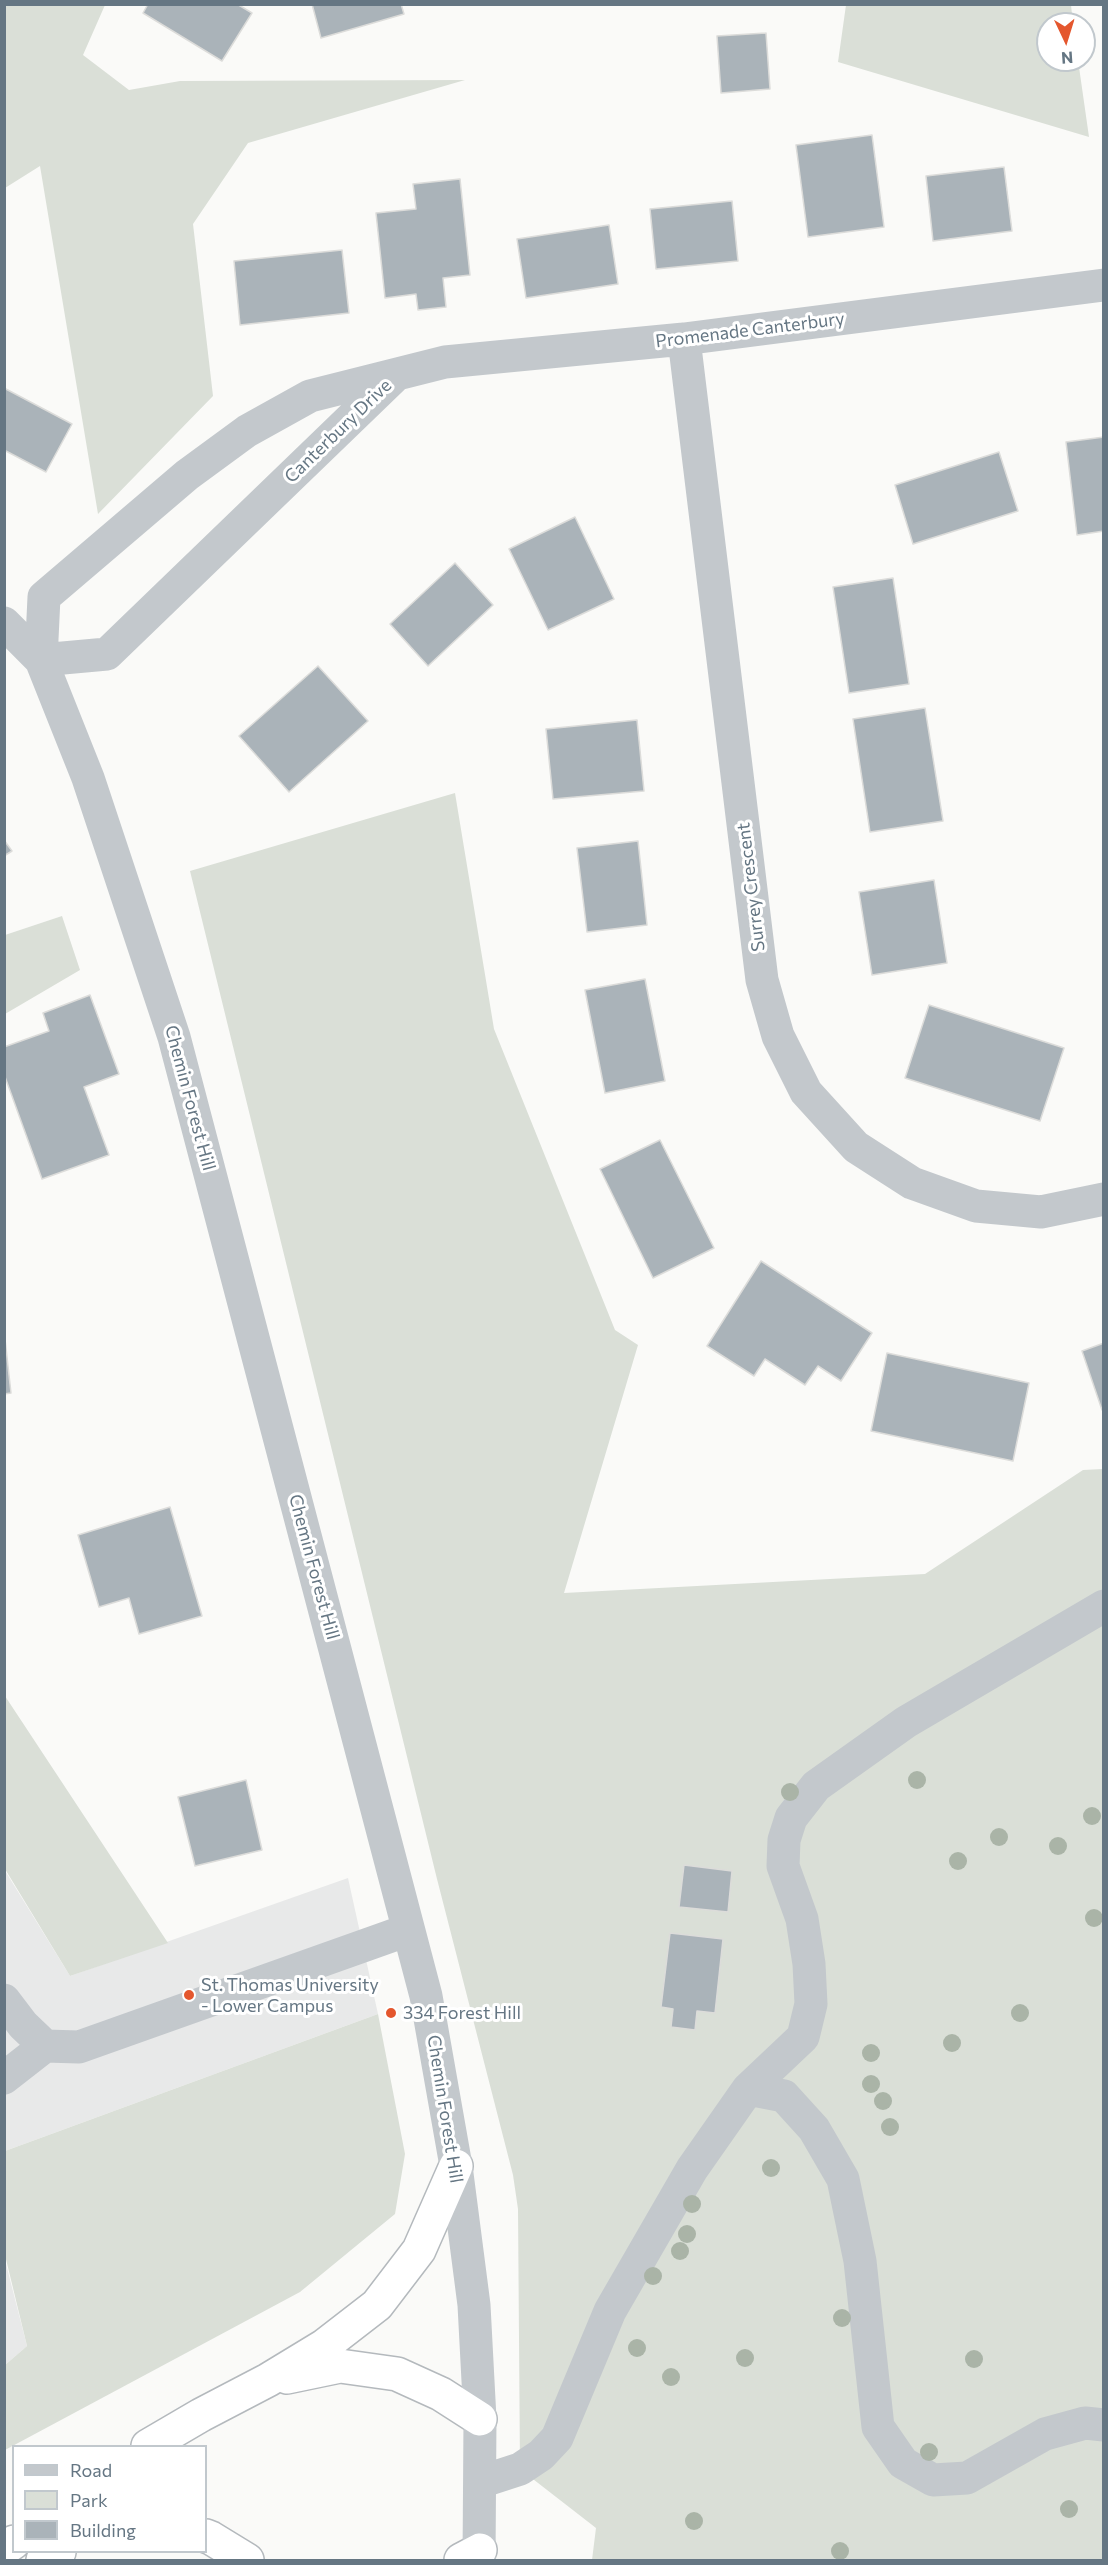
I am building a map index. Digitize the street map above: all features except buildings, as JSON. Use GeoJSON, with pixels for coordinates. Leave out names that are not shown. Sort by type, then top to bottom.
{"type":"FeatureCollection","features":[{"type":"Feature","properties":{"kind":"highway"},"geometry":{"type":"LineString","coordinates":[[150,2445],[268,2380],[324,2346],[377,2306],[419,2250],[456,2166]]}},
{"type":"Feature","properties":{"kind":"highway"},"geometry":{"type":"LineString","coordinates":[[268,2380],[340,2367],[397,2374],[441,2394],[480,2419]]}},
{"type":"Feature","properties":{"kind":"highway"},"geometry":{"type":"LineString","coordinates":[[207,2536],[247,2560]]}},
{"type":"Feature","properties":{"kind":"street","name":"Promenade Canterbury"},"geometry":{"type":"LineString","coordinates":[[397,375],[445,362],[684,339],[1104,285]]}},
{"type":"Feature","properties":{"kind":"street","name":"Surrey Crescent"},"geometry":{"type":"LineString","coordinates":[[684,339],[762,980],[778,1036],[806,1092],[856,1147],[912,1183],[976,1206],[1041,1212],[1104,1199]]}},
{"type":"Feature","properties":{"kind":"street","name":"Canterbury Drive"},"geometry":{"type":"LineString","coordinates":[[397,375],[107,654],[41,660],[44,597],[187,475],[247,431],[310,396],[397,375]]}},
{"type":"Feature","properties":{"kind":"street","name":"Chemin Forest Hill"},"geometry":{"type":"LineString","coordinates":[[4,623],[41,660],[88,778],[174,1037],[426,1996],[456,2166],[474,2305],[480,2419],[480,2482],[473,2557]]}},
{"type":"Feature","properties":{"kind":"street"},"geometry":{"type":"LineString","coordinates":[[480,2482],[520,2469],[540,2455],[557,2438],[610,2311],[692,2169],[748,2089],[804,2037],[812,2004],[809,1964],[802,1919],[783,1866],[783,1840],[791,1818],[816,1786],[906,1722],[1104,1606]]}},
{"type":"Feature","properties":{"kind":"street"},"geometry":{"type":"LineString","coordinates":[[4,2078],[45,2046],[79,2047],[373,1940],[408,1930]]}},
{"type":"Feature","properties":{"kind":"street"},"geometry":{"type":"LineString","coordinates":[[4,2000],[23,2025],[45,2046]]}},
{"type":"Feature","properties":{"kind":"street"},"geometry":{"type":"LineString","coordinates":[[748,2089],[784,2096],[813,2129],[843,2179],[860,2260],[878,2427],[903,2463],[933,2480],[967,2478],[1045,2434],[1085,2423],[1104,2425]]}},
{"type":"Feature","properties":{"kind":"shaded area","name":"St. Thomas University - Lower Campus"},"geometry":{"type":"Polygon","coordinates":[[[4,1869],[70,1976],[348,1878],[378,2014],[5,2151],[4,1869]]]}},
{"type":"Feature","properties":{"kind":"shaded area"},"geometry":{"type":"Polygon","coordinates":[[[4,2256],[27,2346],[5,2365],[4,2365],[4,2256]]]}},
{"type":"Feature","properties":{"kind":"green space"},"geometry":{"type":"Polygon","coordinates":[[[5,4],[105,5],[83,55],[129,90],[180,81],[465,80],[248,143],[193,224],[213,396],[98,514],[40,166],[5,188],[5,4]]]}},
{"type":"Feature","properties":{"kind":"green space"},"geometry":{"type":"Polygon","coordinates":[[[846,5],[1071,5],[1072,12],[1036,12],[1036,72],[1080,72],[1089,137],[838,62],[846,5]]]}},
{"type":"Feature","properties":{"kind":"green space"},"geometry":{"type":"Polygon","coordinates":[[[455,793],[494,1029],[615,1330],[638,1345],[564,1593],[925,1574],[1083,1470],[1103,1469],[1103,2560],[592,2560],[596,2528],[520,2469],[518,2209],[513,2175],[437,1879],[190,871],[455,793]]]}},
{"type":"Feature","properties":{"kind":"green space"},"geometry":{"type":"Polygon","coordinates":[[[62,916],[80,970],[5,1014],[5,935],[62,916]]]}},
{"type":"Feature","properties":{"kind":"green space"},"geometry":{"type":"Polygon","coordinates":[[[5,1696],[168,1943],[70,1976],[5,1869],[5,1696]]]}},
{"type":"Feature","properties":{"kind":"green space"},"geometry":{"type":"Polygon","coordinates":[[[378,2014],[405,2154],[395,2214],[300,2292],[5,2450],[5,2365],[27,2346],[5,2255],[5,2151],[378,2014]]]}},
{"type":"Feature","properties":{"kind":"place","name":"St. Thomas University - Lower Campus"},"geometry":{"type":"Point","coordinates":[189,1995]}},
{"type":"Feature","properties":{"kind":"place","name":"334 Forest Hill"},"geometry":{"type":"Point","coordinates":[391,2013]}}]}
